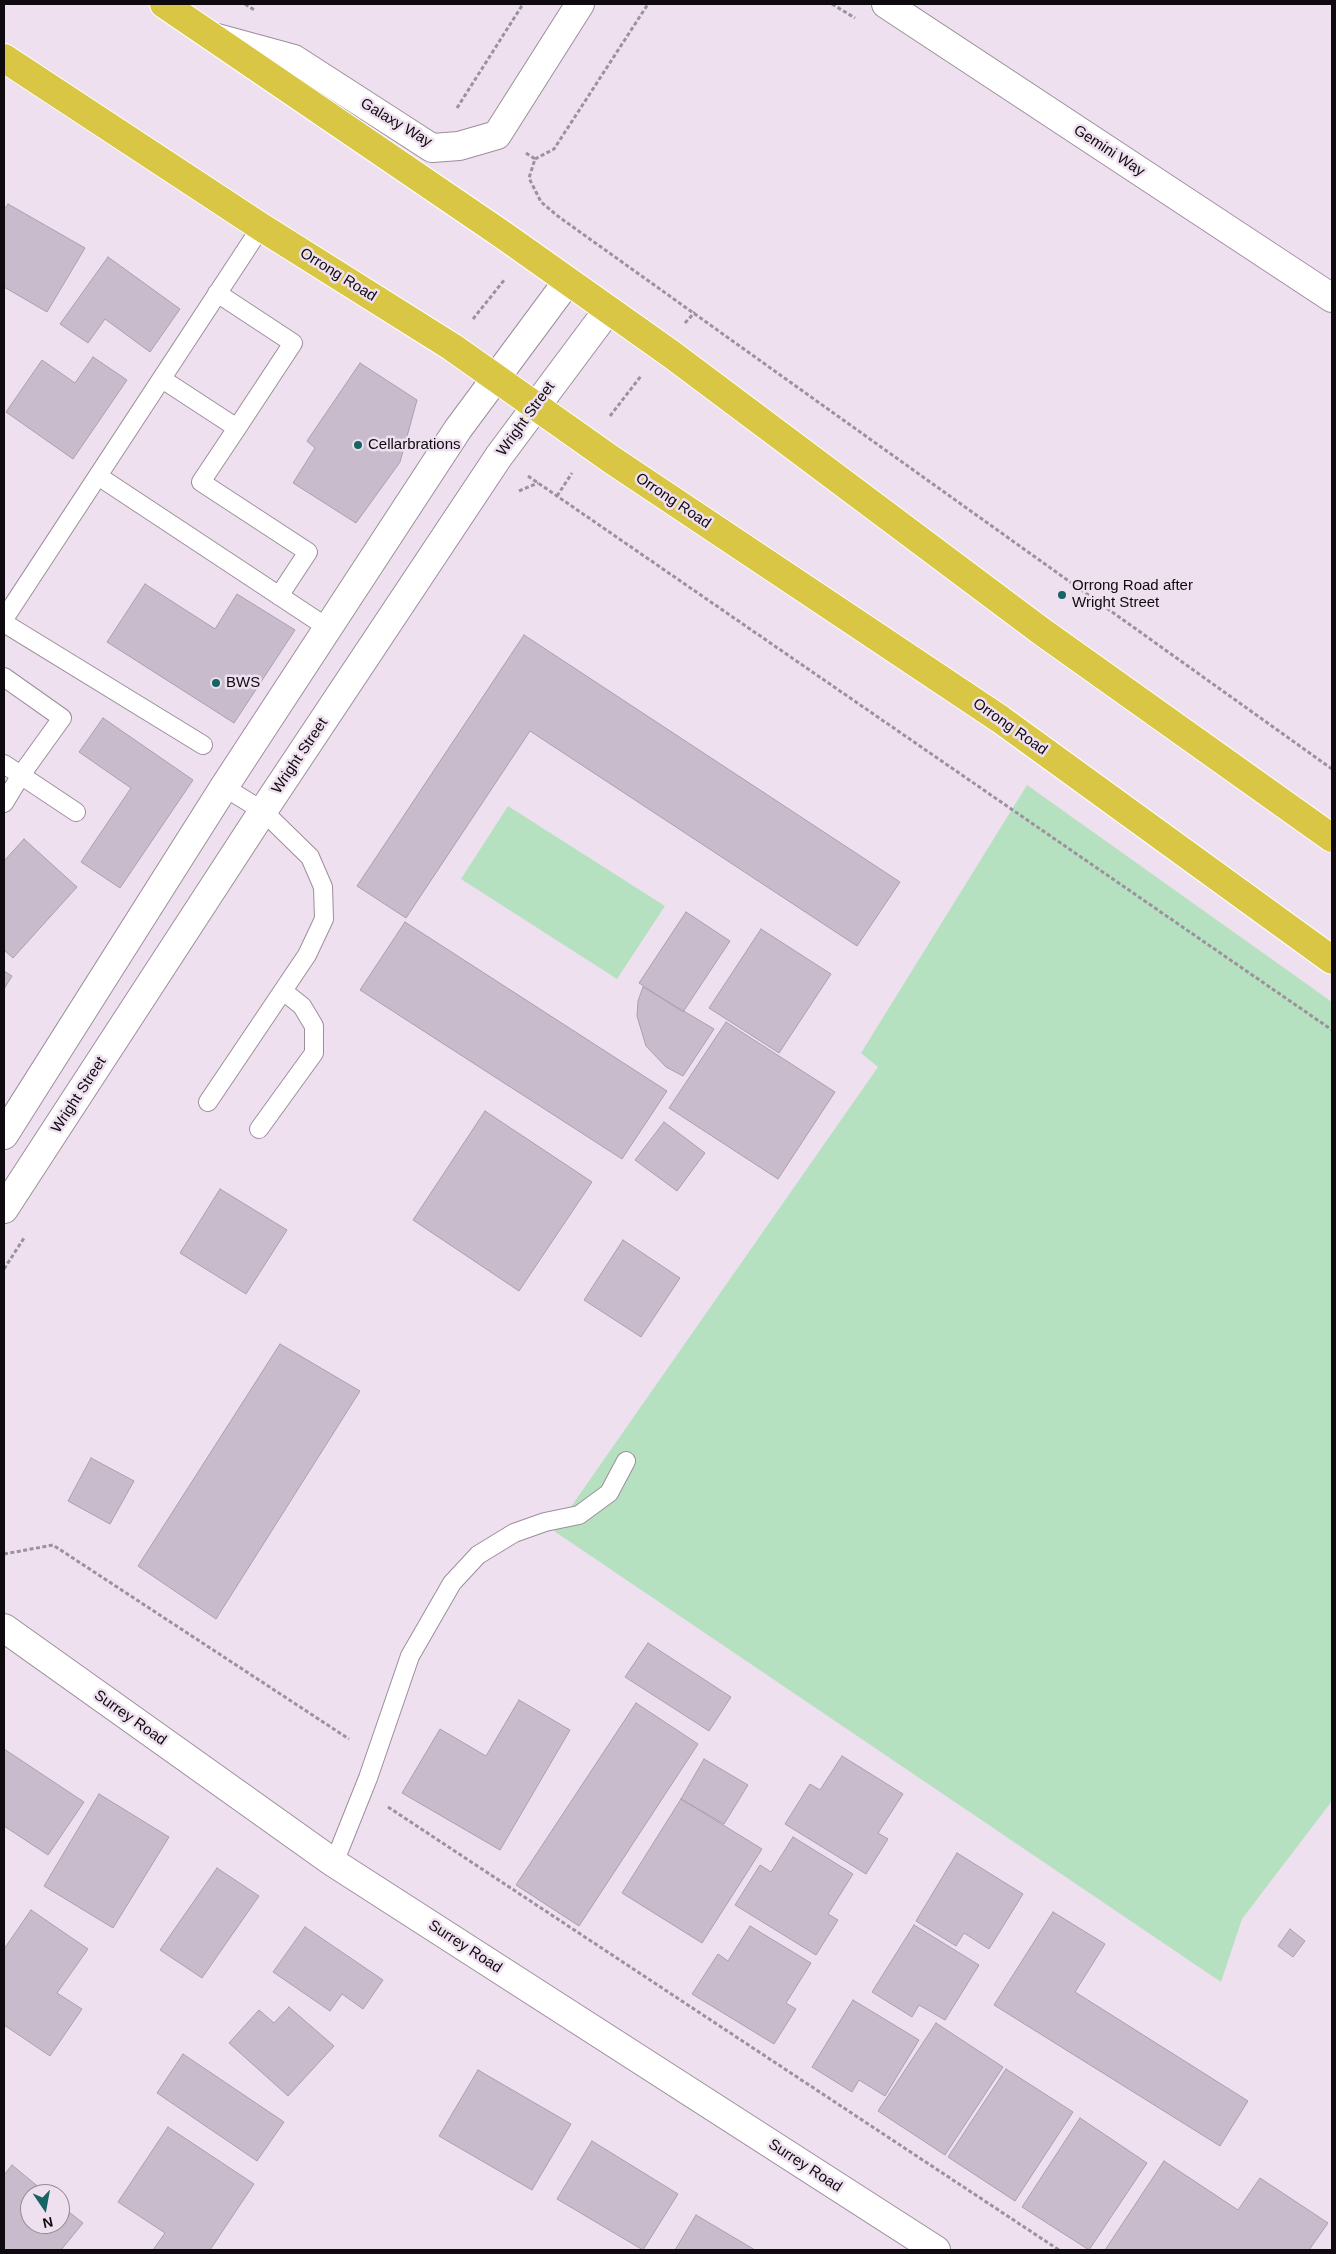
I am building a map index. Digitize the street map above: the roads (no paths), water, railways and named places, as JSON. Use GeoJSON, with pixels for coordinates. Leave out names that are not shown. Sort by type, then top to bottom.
{"type":"FeatureCollection","features":[{"type":"Feature","properties":{"kind":"highway"},"geometry":{"type":"LineString","coordinates":[[164,4],[503,235],[664,349],[1041,631],[1332,838]]}},
{"type":"Feature","properties":{"kind":"highway","name":"Orrong Road"},"geometry":{"type":"LineString","coordinates":[[4,58],[261,227],[452,346],[590,445],[1000,718],[1332,960]]}},
{"type":"Feature","properties":{"kind":"street","name":"Galaxy Way"},"geometry":{"type":"LineString","coordinates":[[212,37],[294,59],[432,148],[459,146],[497,135],[580,4]]}},
{"type":"Feature","properties":{"kind":"street","name":"Gemini Way"},"geometry":{"type":"LineString","coordinates":[[886,4],[1332,298]]}},
{"type":"Feature","properties":{"kind":"street"},"geometry":{"type":"LineString","coordinates":[[4,1135],[224,787],[458,429],[567,282]]}},
{"type":"Feature","properties":{"kind":"street","name":"Wright Street"},"geometry":{"type":"LineString","coordinates":[[4,1209],[263,811],[499,456],[535,405],[608,310]]}},
{"type":"Feature","properties":{"kind":"street","name":"Surrey Road"},"geometry":{"type":"LineString","coordinates":[[4,1628],[334,1863],[936,2250]]}},
{"type":"Feature","properties":{"kind":"lane"},"geometry":{"type":"LineString","coordinates":[[4,619],[261,227]]}},
{"type":"Feature","properties":{"kind":"lane"},"geometry":{"type":"LineString","coordinates":[[218,294],[293,343],[201,482],[308,552],[279,596]]}},
{"type":"Feature","properties":{"kind":"lane"},"geometry":{"type":"LineString","coordinates":[[162,378],[237,428]]}},
{"type":"Feature","properties":{"kind":"lane"},"geometry":{"type":"LineString","coordinates":[[98,476],[328,628]]}},
{"type":"Feature","properties":{"kind":"lane"},"geometry":{"type":"LineString","coordinates":[[4,623],[203,745]]}},
{"type":"Feature","properties":{"kind":"lane"},"geometry":{"type":"LineString","coordinates":[[4,677],[62,718],[4,803]]}},
{"type":"Feature","properties":{"kind":"lane"},"geometry":{"type":"LineString","coordinates":[[4,764],[76,812]]}},
{"type":"Feature","properties":{"kind":"lane"},"geometry":{"type":"LineString","coordinates":[[208,1102],[307,955],[324,919],[324,887],[310,857],[263,811],[224,787]]}},
{"type":"Feature","properties":{"kind":"lane"},"geometry":{"type":"LineString","coordinates":[[259,1129],[314,1053],[314,1026],[302,1006],[283,991]]}},
{"type":"Feature","properties":{"kind":"lane"},"geometry":{"type":"LineString","coordinates":[[334,1863],[376,1757],[410,1656],[452,1583],[478,1555],[514,1533],[545,1522],[578,1515],[609,1493],[626,1461]]}},
{"type":"Feature","properties":{"kind":"place","name":"Cellarbrations"},"geometry":{"type":"Point","coordinates":[358,445]}},
{"type":"Feature","properties":{"kind":"place","name":"Orrong Road after Wright Street"},"geometry":{"type":"Point","coordinates":[1062,595]}},
{"type":"Feature","properties":{"kind":"place","name":"BWS"},"geometry":{"type":"Point","coordinates":[216,683]}}]}
